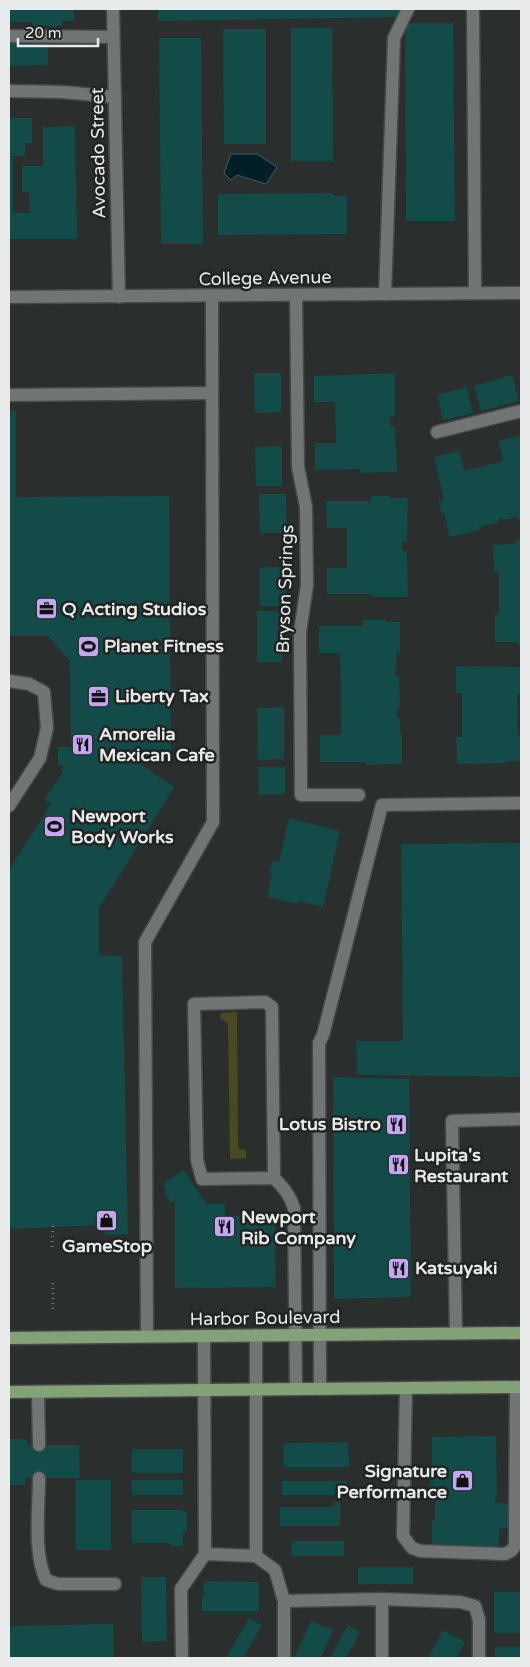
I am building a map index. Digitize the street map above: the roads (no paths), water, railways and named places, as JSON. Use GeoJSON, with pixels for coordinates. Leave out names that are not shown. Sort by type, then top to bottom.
{"type":"FeatureCollection","features":[{"type":"Feature","properties":{"kind":"main road","name":"Harbor Boulevard"},"geometry":{"type":"LineString","coordinates":[[9,1338],[521,1332]]}},
{"type":"Feature","properties":{"kind":"main road"},"geometry":{"type":"LineString","coordinates":[[9,1392],[518,1387]]}},
{"type":"Feature","properties":{"kind":"street","name":"Avocado Street"},"geometry":{"type":"LineString","coordinates":[[113,9],[118,297]]}},
{"type":"Feature","properties":{"kind":"street"},"geometry":{"type":"LineString","coordinates":[[385,294],[394,38],[408,9]]}},
{"type":"Feature","properties":{"kind":"street"},"geometry":{"type":"LineString","coordinates":[[473,9],[475,293]]}},
{"type":"Feature","properties":{"kind":"street"},"geometry":{"type":"LineString","coordinates":[[9,36],[113,37]]}},
{"type":"Feature","properties":{"kind":"street"},"geometry":{"type":"LineString","coordinates":[[9,91],[63,92],[114,98]]}},
{"type":"Feature","properties":{"kind":"street","name":"College Avenue"},"geometry":{"type":"LineString","coordinates":[[9,298],[521,293]]}},
{"type":"Feature","properties":{"kind":"street"},"geometry":{"type":"LineString","coordinates":[[147,1336],[146,942],[213,822],[212,296]]}},
{"type":"Feature","properties":{"kind":"street","name":"Bryson Springs"},"geometry":{"type":"LineString","coordinates":[[296,296],[298,467],[306,507],[307,585],[300,632],[301,796],[359,795]]}},
{"type":"Feature","properties":{"kind":"street"},"geometry":{"type":"LineString","coordinates":[[9,395],[211,394]]}},
{"type":"Feature","properties":{"kind":"street"},"geometry":{"type":"LineString","coordinates":[[437,432],[521,411]]}},
{"type":"Feature","properties":{"kind":"street"},"geometry":{"type":"LineString","coordinates":[[9,681],[29,684],[44,692],[47,728],[40,758],[9,806]]}},
{"type":"Feature","properties":{"kind":"street"},"geometry":{"type":"LineString","coordinates":[[320,1389],[319,1043],[382,805],[521,803]]}},
{"type":"Feature","properties":{"kind":"street"},"geometry":{"type":"LineString","coordinates":[[274,1178],[202,1179],[197,1160],[194,1004],[265,1002],[272,1007],[274,1178],[290,1197],[294,1208],[296,1389]]}},
{"type":"Feature","properties":{"kind":"street"},"geometry":{"type":"LineString","coordinates":[[456,1333],[452,1121],[521,1120]]}},
{"type":"Feature","properties":{"kind":"street"},"geometry":{"type":"LineString","coordinates":[[256,1335],[256,1556]]}},
{"type":"Feature","properties":{"kind":"street"},"geometry":{"type":"LineString","coordinates":[[182,1658],[181,1589],[205,1554],[204,1336]]}},
{"type":"Feature","properties":{"kind":"street"},"geometry":{"type":"LineString","coordinates":[[406,1388],[403,1536],[412,1548],[421,1551],[505,1554],[515,1546],[518,1387]]}},
{"type":"Feature","properties":{"kind":"street"},"geometry":{"type":"LineString","coordinates":[[38,1392],[39,1446]]}},
{"type":"Feature","properties":{"kind":"street"},"geometry":{"type":"LineString","coordinates":[[39,1478],[39,1554],[40,1568],[46,1580],[58,1584],[115,1584]]}},
{"type":"Feature","properties":{"kind":"street"},"geometry":{"type":"LineString","coordinates":[[205,1554],[256,1556],[275,1570],[284,1600],[284,1658]]}},
{"type":"Feature","properties":{"kind":"street"},"geometry":{"type":"LineString","coordinates":[[284,1600],[382,1599],[460,1602],[475,1606],[479,1620],[479,1658]]}},
{"type":"Feature","properties":{"kind":"street"},"geometry":{"type":"LineString","coordinates":[[382,1599],[382,1658]]}},
{"type":"Feature","properties":{"kind":"water"},"geometry":{"type":"Polygon","coordinates":[[[231,154],[257,154],[277,167],[266,184],[237,175],[231,180],[224,173],[231,154]]]}},
{"type":"Feature","properties":{"kind":"place","name":"Q Acting Studios"},"geometry":{"type":"Point","coordinates":[46,609]}},
{"type":"Feature","properties":{"kind":"place","name":"Planet Fitness"},"geometry":{"type":"Point","coordinates":[88,646]}},
{"type":"Feature","properties":{"kind":"place","name":"Liberty Tax"},"geometry":{"type":"Point","coordinates":[99,696]}},
{"type":"Feature","properties":{"kind":"place","name":"Amorelia Mexican Cafe"},"geometry":{"type":"Point","coordinates":[83,744]}},
{"type":"Feature","properties":{"kind":"place","name":"Newport Body Works"},"geometry":{"type":"Point","coordinates":[55,826]}},
{"type":"Feature","properties":{"kind":"place","name":"Lotus Bistro"},"geometry":{"type":"Point","coordinates":[397,1124]}},
{"type":"Feature","properties":{"kind":"place","name":"Lupita's Restaurant"},"geometry":{"type":"Point","coordinates":[398,1165]}},
{"type":"Feature","properties":{"kind":"place","name":"GameStop"},"geometry":{"type":"Point","coordinates":[107,1221]}},
{"type":"Feature","properties":{"kind":"place","name":"Newport Rib Company"},"geometry":{"type":"Point","coordinates":[225,1227]}},
{"type":"Feature","properties":{"kind":"place","name":"Katsuyaki"},"geometry":{"type":"Point","coordinates":[399,1268]}},
{"type":"Feature","properties":{"kind":"place","name":"Signature Performance"},"geometry":{"type":"Point","coordinates":[463,1481]}}]}
